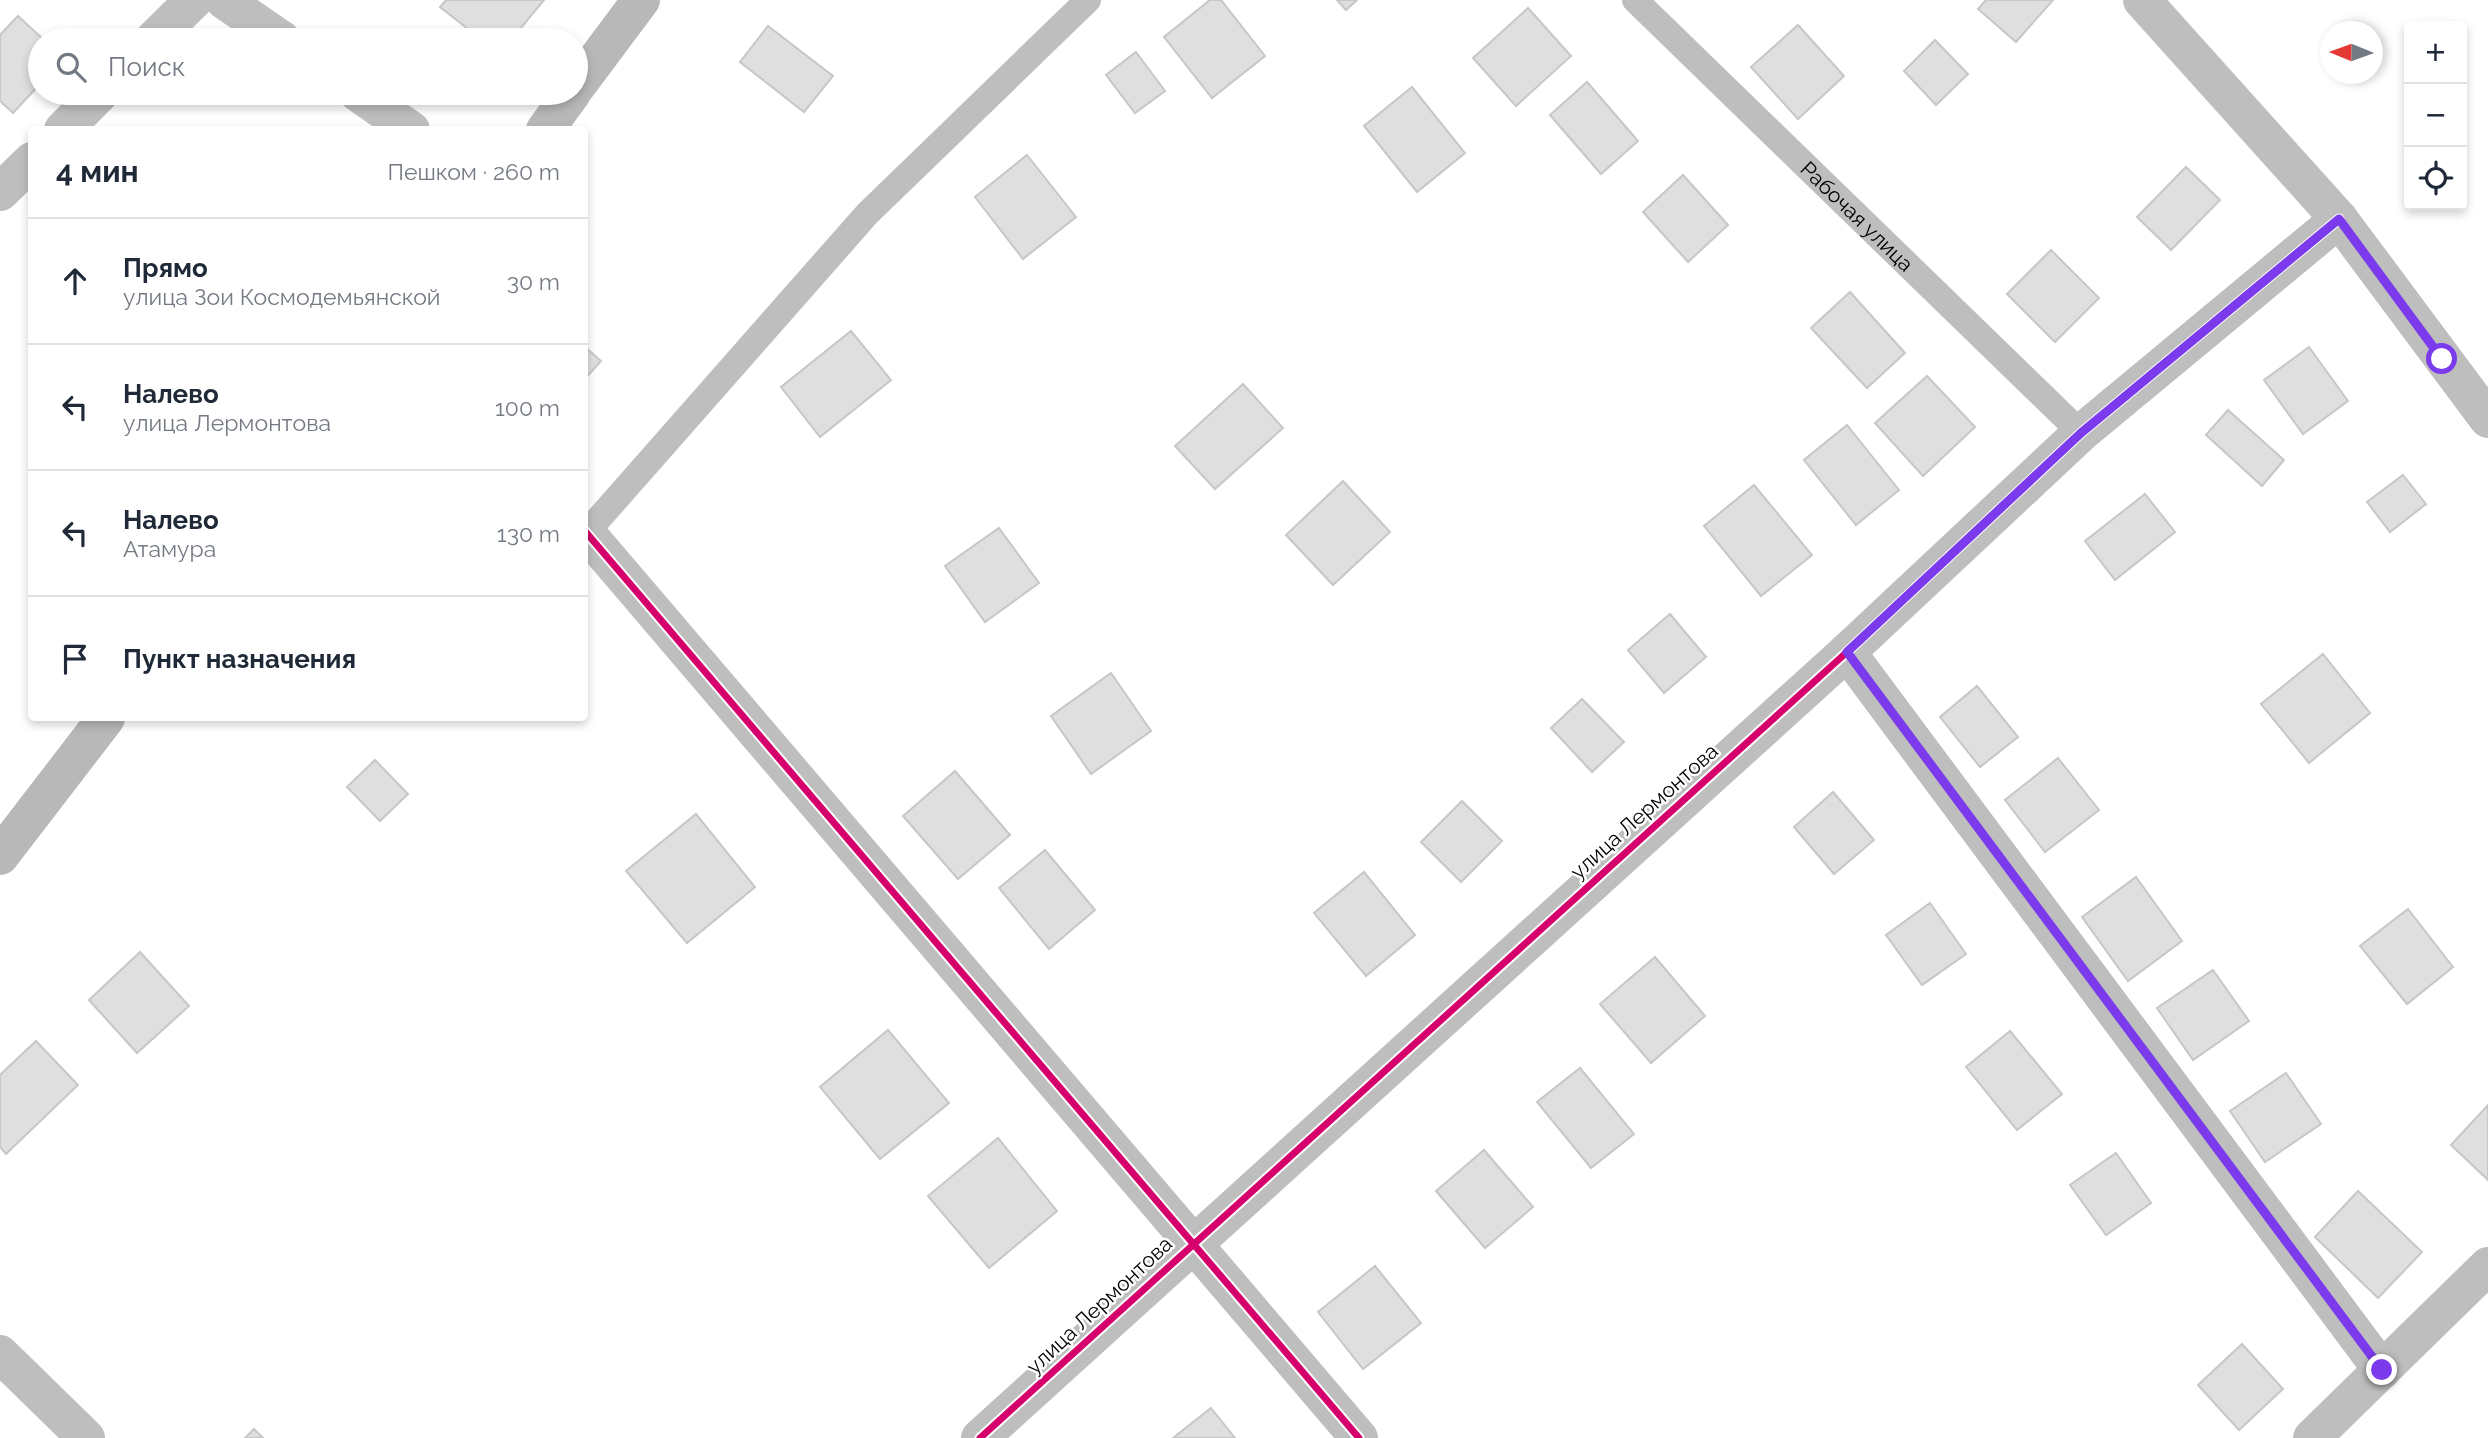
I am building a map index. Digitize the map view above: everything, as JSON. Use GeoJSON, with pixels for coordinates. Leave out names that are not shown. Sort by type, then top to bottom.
{"type":"FeatureCollection","features":[{"type":"Feature","properties":{"kind":"street"},"geometry":{"type":"LineString","coordinates":[[165,28],[194,0]]}},
{"type":"Feature","properties":{"kind":"street"},"geometry":{"type":"LineString","coordinates":[[224,0],[265,28]]}},
{"type":"Feature","properties":{"kind":"street"},"geometry":{"type":"LineString","coordinates":[[588,72],[640,0]]}},
{"type":"Feature","properties":{"kind":"street"},"geometry":{"type":"LineString","coordinates":[[2142,0],[2339,219],[2488,419]]}},
{"type":"Feature","properties":{"kind":"street"},"geometry":{"type":"LineString","coordinates":[[67,126],[88,105]]}},
{"type":"Feature","properties":{"kind":"street"},"geometry":{"type":"LineString","coordinates":[[375,105],[405,126]]}},
{"type":"Feature","properties":{"kind":"street"},"geometry":{"type":"LineString","coordinates":[[548,126],[563,105]]}},
{"type":"Feature","properties":{"kind":"street"},"geometry":{"type":"LineString","coordinates":[[0,192],[28,165]]}},
{"type":"Feature","properties":{"kind":"street","name":"улица Лермонтова"},"geometry":{"type":"LineString","coordinates":[[980,1438],[1847,652],[2081,433],[2339,219]]}},
{"type":"Feature","properties":{"kind":"street"},"geometry":{"type":"LineString","coordinates":[[588,533],[1359,1438]]}},
{"type":"Feature","properties":{"kind":"street"},"geometry":{"type":"LineString","coordinates":[[1847,652],[2382,1370]]}},
{"type":"Feature","properties":{"kind":"street"},"geometry":{"type":"LineString","coordinates":[[0,856],[104,721]]}},
{"type":"Feature","properties":{"kind":"street"},"geometry":{"type":"LineString","coordinates":[[2312,1438],[2488,1266]]}},
{"type":"Feature","properties":{"kind":"street"},"geometry":{"type":"LineString","coordinates":[[0,1354],[86,1438]]}},
{"type":"Feature","properties":{"kind":"lane"},"geometry":{"type":"LineString","coordinates":[[588,529],[867,214],[1088,0]]}},
{"type":"Feature","properties":{"kind":"lane","name":"Рабочая улица"},"geometry":{"type":"LineString","coordinates":[[1635,0],[2081,433]]}},
{"type":"Feature","properties":{"kind":"building"},"geometry":{"type":"Polygon","coordinates":[[[446,0],[544,0],[521,28],[467,28],[440,7],[446,0]]]}},
{"type":"Feature","properties":{"kind":"building"},"geometry":{"type":"Polygon","coordinates":[[[1210,0],[1221,0],[1265,56],[1212,98],[1164,37],[1210,0]]]}},
{"type":"Feature","properties":{"kind":"building"},"geometry":{"type":"Polygon","coordinates":[[[1337,0],[1357,0],[1346,10],[1337,0]]]}},
{"type":"Feature","properties":{"kind":"building"},"geometry":{"type":"Polygon","coordinates":[[[1986,0],[2053,0],[2016,42],[1978,9],[1986,0]]]}},
{"type":"Feature","properties":{"kind":"building"},"geometry":{"type":"Polygon","coordinates":[[[1528,8],[1571,56],[1516,106],[1473,58],[1528,8]]]}},
{"type":"Feature","properties":{"kind":"building"},"geometry":{"type":"Polygon","coordinates":[[[18,16],[31,28],[28,28],[28,97],[13,113],[0,101],[0,35],[18,16]]]}},
{"type":"Feature","properties":{"kind":"building"},"geometry":{"type":"Polygon","coordinates":[[[1798,25],[1844,76],[1798,119],[1751,67],[1798,25]]]}},
{"type":"Feature","properties":{"kind":"building"},"geometry":{"type":"Polygon","coordinates":[[[768,26],[833,76],[804,112],[740,62],[768,26]]]}},
{"type":"Feature","properties":{"kind":"building"},"geometry":{"type":"Polygon","coordinates":[[[1935,40],[1968,74],[1936,105],[1904,71],[1935,40]]]}},
{"type":"Feature","properties":{"kind":"building"},"geometry":{"type":"Polygon","coordinates":[[[1136,52],[1165,91],[1135,113],[1106,75],[1136,52]]]}},
{"type":"Feature","properties":{"kind":"building"},"geometry":{"type":"Polygon","coordinates":[[[1587,82],[1638,141],[1601,174],[1550,115],[1587,82]]]}},
{"type":"Feature","properties":{"kind":"building"},"geometry":{"type":"Polygon","coordinates":[[[1412,87],[1465,153],[1417,192],[1364,126],[1412,87]]]}},
{"type":"Feature","properties":{"kind":"building"},"geometry":{"type":"Polygon","coordinates":[[[1027,155],[1076,217],[1023,259],[975,197],[1027,155]]]}},
{"type":"Feature","properties":{"kind":"building"},"geometry":{"type":"Polygon","coordinates":[[[2186,167],[2220,200],[2171,250],[2137,217],[2186,167]]]}},
{"type":"Feature","properties":{"kind":"building"},"geometry":{"type":"Polygon","coordinates":[[[1683,175],[1728,225],[1688,262],[1643,212],[1683,175]]]}},
{"type":"Feature","properties":{"kind":"building"},"geometry":{"type":"Polygon","coordinates":[[[2051,250],[2099,298],[2055,342],[2007,294],[2051,250]]]}},
{"type":"Feature","properties":{"kind":"building"},"geometry":{"type":"Polygon","coordinates":[[[1850,292],[1905,353],[1867,388],[1811,328],[1850,292]]]}},
{"type":"Feature","properties":{"kind":"building"},"geometry":{"type":"Polygon","coordinates":[[[851,331],[891,380],[820,437],[781,387],[851,331]]]}},
{"type":"Feature","properties":{"kind":"building"},"geometry":{"type":"Polygon","coordinates":[[[2309,347],[2348,401],[2303,434],[2264,380],[2309,347]]]}},
{"type":"Feature","properties":{"kind":"building"},"geometry":{"type":"Polygon","coordinates":[[[588,350],[601,361],[588,376],[588,350]]]}},
{"type":"Feature","properties":{"kind":"building"},"geometry":{"type":"Polygon","coordinates":[[[1927,376],[1975,427],[1923,476],[1875,423],[1927,376]]]}},
{"type":"Feature","properties":{"kind":"building"},"geometry":{"type":"Polygon","coordinates":[[[1243,384],[1283,428],[1215,489],[1175,446],[1243,384]]]}},
{"type":"Feature","properties":{"kind":"building"},"geometry":{"type":"Polygon","coordinates":[[[2228,410],[2284,460],[2262,486],[2206,435],[2228,410]]]}},
{"type":"Feature","properties":{"kind":"building"},"geometry":{"type":"Polygon","coordinates":[[[1847,425],[1899,490],[1856,525],[1804,460],[1847,425]]]}},
{"type":"Feature","properties":{"kind":"building"},"geometry":{"type":"Polygon","coordinates":[[[2403,475],[2426,504],[2390,532],[2367,502],[2403,475]]]}},
{"type":"Feature","properties":{"kind":"building"},"geometry":{"type":"Polygon","coordinates":[[[1343,481],[1390,532],[1333,585],[1286,535],[1343,481]]]}},
{"type":"Feature","properties":{"kind":"building"},"geometry":{"type":"Polygon","coordinates":[[[1754,485],[1812,555],[1761,596],[1704,526],[1754,485]]]}},
{"type":"Feature","properties":{"kind":"building"},"geometry":{"type":"Polygon","coordinates":[[[2145,494],[2175,532],[2115,580],[2085,541],[2145,494]]]}},
{"type":"Feature","properties":{"kind":"building"},"geometry":{"type":"Polygon","coordinates":[[[999,528],[1039,583],[985,622],[945,566],[999,528]]]}},
{"type":"Feature","properties":{"kind":"building"},"geometry":{"type":"Polygon","coordinates":[[[1670,614],[1706,657],[1664,693],[1628,650],[1670,614]]]}},
{"type":"Feature","properties":{"kind":"building"},"geometry":{"type":"Polygon","coordinates":[[[2323,654],[2370,713],[2309,763],[2261,704],[2323,654]]]}},
{"type":"Feature","properties":{"kind":"building"},"geometry":{"type":"Polygon","coordinates":[[[1111,673],[1151,731],[1091,774],[1051,716],[1111,673]]]}},
{"type":"Feature","properties":{"kind":"building"},"geometry":{"type":"Polygon","coordinates":[[[1977,686],[2018,737],[1980,767],[1940,717],[1977,686]]]}},
{"type":"Feature","properties":{"kind":"building"},"geometry":{"type":"Polygon","coordinates":[[[1582,699],[1624,742],[1592,772],[1551,728],[1582,699]]]}},
{"type":"Feature","properties":{"kind":"building"},"geometry":{"type":"Polygon","coordinates":[[[2058,758],[2099,810],[2045,852],[2005,800],[2058,758]]]}},
{"type":"Feature","properties":{"kind":"building"},"geometry":{"type":"Polygon","coordinates":[[[375,760],[408,794],[380,821],[347,787],[375,760]]]}},
{"type":"Feature","properties":{"kind":"building"},"geometry":{"type":"Polygon","coordinates":[[[955,771],[1010,835],[958,879],[903,816],[955,771]]]}},
{"type":"Feature","properties":{"kind":"building"},"geometry":{"type":"Polygon","coordinates":[[[1833,792],[1874,840],[1834,874],[1794,827],[1833,792]]]}},
{"type":"Feature","properties":{"kind":"building"},"geometry":{"type":"Polygon","coordinates":[[[1462,801],[1502,841],[1461,882],[1421,842],[1462,801]]]}},
{"type":"Feature","properties":{"kind":"building"},"geometry":{"type":"Polygon","coordinates":[[[696,814],[755,887],[687,943],[626,871],[696,814]]]}},
{"type":"Feature","properties":{"kind":"building"},"geometry":{"type":"Polygon","coordinates":[[[1045,850],[1095,910],[1049,949],[999,888],[1045,850]]]}},
{"type":"Feature","properties":{"kind":"building"},"geometry":{"type":"Polygon","coordinates":[[[1364,872],[1415,935],[1366,976],[1314,913],[1364,872]]]}},
{"type":"Feature","properties":{"kind":"building"},"geometry":{"type":"Polygon","coordinates":[[[2136,877],[2182,941],[2128,981],[2082,917],[2136,877]]]}},
{"type":"Feature","properties":{"kind":"building"},"geometry":{"type":"Polygon","coordinates":[[[1930,903],[1966,954],[1922,985],[1886,935],[1930,903]]]}},
{"type":"Feature","properties":{"kind":"building"},"geometry":{"type":"Polygon","coordinates":[[[2408,909],[2453,967],[2407,1004],[2360,946],[2408,909]]]}},
{"type":"Feature","properties":{"kind":"building"},"geometry":{"type":"Polygon","coordinates":[[[140,952],[189,1006],[137,1053],[89,1000],[140,952]]]}},
{"type":"Feature","properties":{"kind":"building"},"geometry":{"type":"Polygon","coordinates":[[[1655,957],[1705,1016],[1651,1063],[1600,1004],[1655,957]]]}},
{"type":"Feature","properties":{"kind":"building"},"geometry":{"type":"Polygon","coordinates":[[[2213,970],[2249,1021],[2193,1060],[2157,1008],[2213,970]]]}},
{"type":"Feature","properties":{"kind":"building"},"geometry":{"type":"Polygon","coordinates":[[[888,1030],[949,1103],[880,1159],[820,1087],[888,1030]]]}},
{"type":"Feature","properties":{"kind":"building"},"geometry":{"type":"Polygon","coordinates":[[[2010,1031],[2062,1094],[2017,1130],[1966,1067],[2010,1031]]]}},
{"type":"Feature","properties":{"kind":"building"},"geometry":{"type":"Polygon","coordinates":[[[36,1041],[78,1085],[6,1154],[0,1147],[0,1075],[36,1041]]]}},
{"type":"Feature","properties":{"kind":"building"},"geometry":{"type":"Polygon","coordinates":[[[1580,1068],[1634,1134],[1591,1168],[1537,1102],[1580,1068]]]}},
{"type":"Feature","properties":{"kind":"building"},"geometry":{"type":"Polygon","coordinates":[[[2286,1073],[2321,1124],[2265,1162],[2230,1111],[2286,1073]]]}},
{"type":"Feature","properties":{"kind":"building"},"geometry":{"type":"Polygon","coordinates":[[[2488,1105],[2488,1180],[2451,1145],[2488,1105]]]}},
{"type":"Feature","properties":{"kind":"building"},"geometry":{"type":"Polygon","coordinates":[[[998,1138],[1057,1211],[989,1268],[928,1196],[998,1138]]]}},
{"type":"Feature","properties":{"kind":"building"},"geometry":{"type":"Polygon","coordinates":[[[1484,1150],[1533,1207],[1485,1248],[1436,1191],[1484,1150]]]}},
{"type":"Feature","properties":{"kind":"building"},"geometry":{"type":"Polygon","coordinates":[[[2116,1153],[2151,1203],[2106,1235],[2070,1185],[2116,1153]]]}},
{"type":"Feature","properties":{"kind":"building"},"geometry":{"type":"Polygon","coordinates":[[[2358,1191],[2422,1252],[2378,1298],[2315,1237],[2358,1191]]]}},
{"type":"Feature","properties":{"kind":"building"},"geometry":{"type":"Polygon","coordinates":[[[1375,1266],[1421,1323],[1363,1369],[1318,1312],[1375,1266]]]}},
{"type":"Feature","properties":{"kind":"building"},"geometry":{"type":"Polygon","coordinates":[[[2242,1344],[2283,1389],[2239,1430],[2198,1385],[2242,1344]]]}},
{"type":"Feature","properties":{"kind":"building"},"geometry":{"type":"Polygon","coordinates":[[[1211,1408],[1235,1438],[1173,1438],[1211,1408]]]}},
{"type":"Feature","properties":{"kind":"building"},"geometry":{"type":"Polygon","coordinates":[[[254,1429],[263,1438],[245,1438],[254,1429]]]}},
{"type":"Feature","properties":{"kind":"cycle path"},"geometry":{"type":"LineString","coordinates":[[980,1438],[1847,652],[2081,433],[2339,219]]}},
{"type":"Feature","properties":{"kind":"cycle path"},"geometry":{"type":"LineString","coordinates":[[588,535],[1359,1438]]}},
{"type":"Feature","properties":{"kind":"route"},"geometry":{"type":"LineString","coordinates":[[2382,1370],[1847,652],[2081,433],[2339,219],[2442,359]]}}]}
